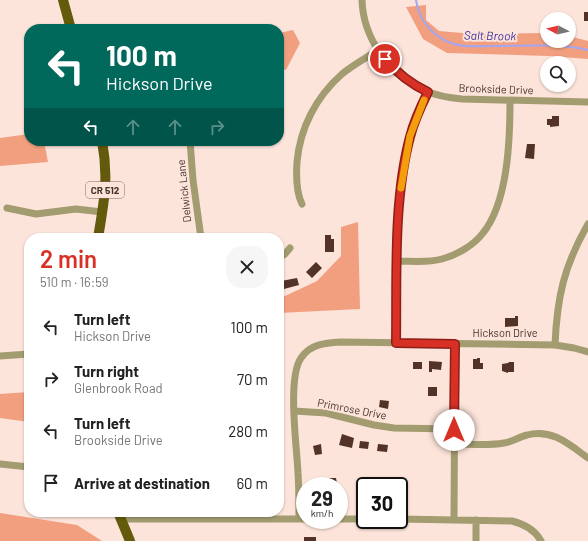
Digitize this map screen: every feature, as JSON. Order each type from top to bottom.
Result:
[{"type":"main road","points":[[63,0],[70,24]]},
{"type":"main road","name":"CR 512","points":[[99,233],[105,194],[106,176],[103,146]]},
{"type":"main road","points":[[121,517],[130,541]]},
{"type":"street","name":"Brookside Drive","points":[[362,0],[367,28],[378,50],[401,76],[428,92],[462,99],[588,102]]},
{"type":"street","points":[[302,204],[297,195],[297,167],[300,141],[310,116],[320,98],[332,83],[346,71],[378,50]]},
{"type":"street","points":[[396,343],[397,261],[401,187],[410,136],[428,92]]},
{"type":"street","points":[[397,261],[431,261],[450,257],[466,248],[483,235],[495,212],[503,182],[509,147],[510,101]]},
{"type":"street","name":"Delwick Lane","points":[[190,146],[193,180],[200,233]]},
{"type":"street","points":[[7,208],[36,214],[76,209],[102,212]]},
{"type":"street","points":[[555,345],[559,294],[573,252],[588,224]]},
{"type":"street","points":[[284,254],[290,248]]},
{"type":"street","name":"Hickson Drive","points":[[298,477],[294,411],[296,369],[301,358],[315,346],[320,344],[341,342],[555,345],[588,352]]},
{"type":"street","points":[[454,520],[455,344]]},
{"type":"street","points":[[0,356],[24,354]]},
{"type":"street","name":"Primrose Drive","points":[[294,411],[326,413],[374,425],[394,428],[454,430]]},
{"type":"street","points":[[454,444],[498,444],[506,443],[530,434],[545,434],[559,438],[588,458]]},
{"type":"street","points":[[0,464],[24,466]]},
{"type":"street","points":[[211,517],[296,519]]},
{"type":"street","points":[[408,519],[502,520],[520,523],[526,526],[536,533],[540,541]]},
{"type":"street","points":[[476,520],[476,541]]},
{"type":"shaded area","points":[[426,5],[426,20],[439,31],[474,34],[540,33],[540,48],[576,48],[576,38],[588,41],[588,59],[576,58],[576,56],[447,53],[423,39],[406,7]]},
{"type":"shaded area","points":[[293,30],[300,43],[286,70],[284,69],[284,32]]},
{"type":"shaded area","points":[[24,135],[24,146],[45,146],[48,162],[0,166],[0,138]]},
{"type":"shaded area","points":[[358,222],[360,309],[284,313],[284,296],[317,281],[341,256],[341,227]]},
{"type":"shaded area","points":[[24,392],[24,421],[0,418],[0,394]]},
{"type":"shaded area","points":[[0,513],[77,525],[102,541],[0,541]]},
{"type":"building","points":[[584,12],[588,12],[588,21],[584,21]]},
{"type":"building","points":[[552,116],[559,116],[559,126],[550,127],[550,125],[547,125],[547,119],[552,119]]},
{"type":"building","points":[[527,144],[535,144],[534,159],[525,158]]},
{"type":"building","points":[[325,235],[331,235],[331,239],[334,239],[334,252],[325,252]]},
{"type":"building","points":[[316,262],[322,268],[312,278],[306,272]]},
{"type":"building","points":[[297,278],[299,285],[284,289],[284,280]]},
{"type":"building","points":[[515,316],[518,316],[518,326],[505,327],[505,318],[515,318]]},
{"type":"building","points":[[480,358],[480,363],[483,363],[483,369],[473,369],[473,359]]},
{"type":"building","points":[[429,361],[442,362],[441,370],[432,369],[432,372],[429,372]]},
{"type":"building","points":[[413,362],[422,362],[422,369],[413,369]]},
{"type":"building","points":[[514,362],[514,372],[508,373],[502,371],[502,364]]},
{"type":"building","points":[[428,387],[437,387],[437,396],[428,396]]},
{"type":"building","points":[[380,400],[389,401],[388,409],[379,407]]},
{"type":"building","points":[[342,434],[354,438],[352,448],[339,445]]},
{"type":"building","points":[[360,441],[369,442],[368,449],[359,448]]},
{"type":"building","points":[[321,444],[322,454],[315,455],[313,446]]},
{"type":"building","points":[[378,444],[388,445],[387,452],[377,451]]},
{"type":"building","points":[[304,537],[316,537],[316,541],[304,541]]},
{"type":"waterway","name":"Salt Brook","points":[[416,0],[423,21],[432,32],[444,40],[456,45],[564,46],[588,50]]},
{"type":"slow traffic","points":[[401,188],[410,136],[424,100]]},
{"type":"route","points":[[385,59],[401,76],[428,92],[410,136],[401,187],[397,261],[396,343],[455,344],[454,430]]}]
